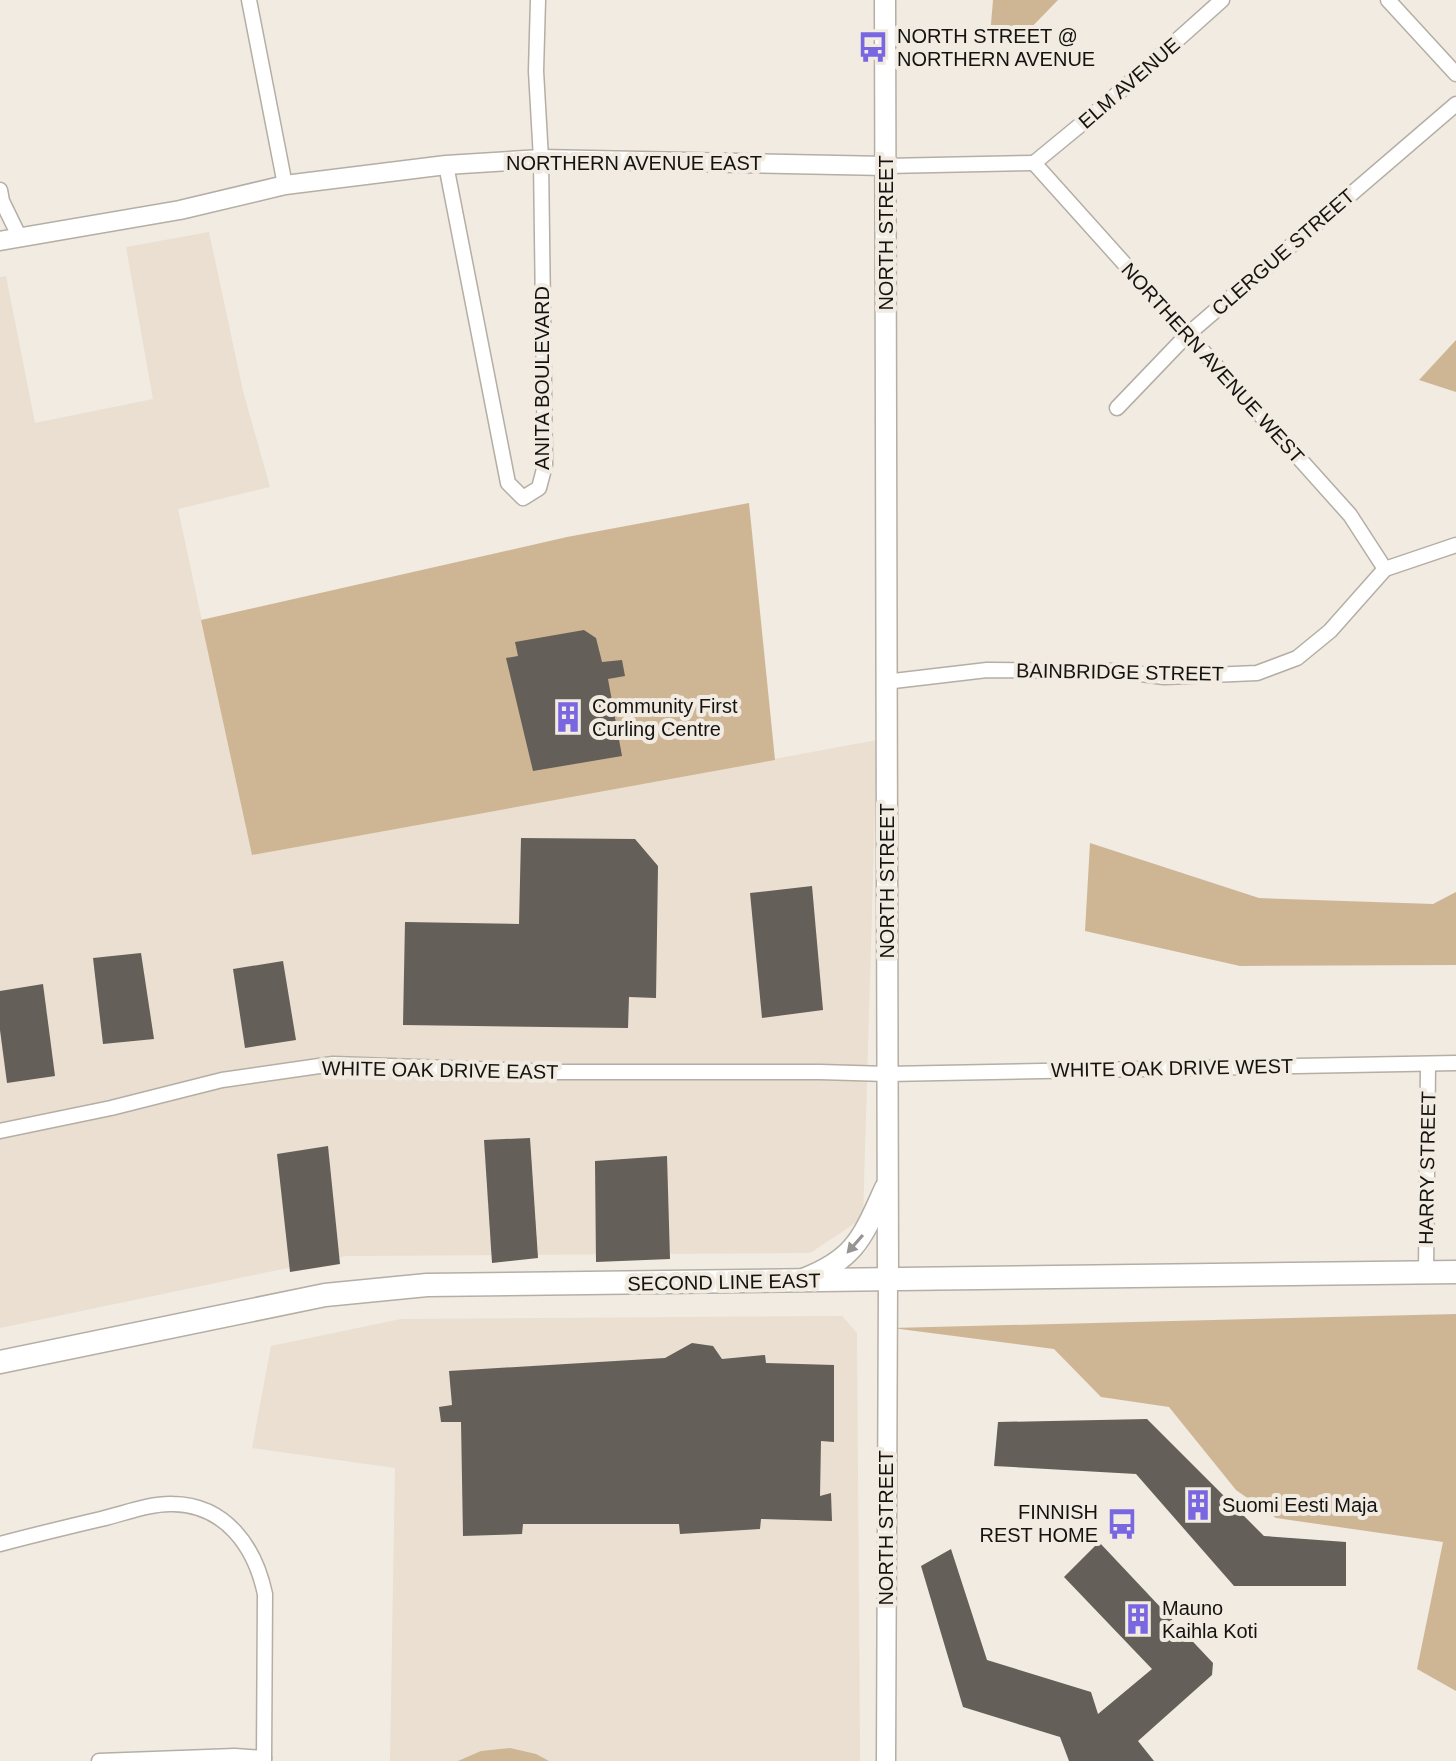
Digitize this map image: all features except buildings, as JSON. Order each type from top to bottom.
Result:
[{"type":"highway","name":"SECOND LINE EAST","points":[[0,1362],[340,1294],[427,1285],[1456,1272]]},
{"type":"main road","name":"NORTH STREET","points":[[885,0],[888,1281]]},
{"type":"main road","points":[[796,1281],[826,1270],[853,1248],[864,1235],[888,1180]]},
{"type":"street","points":[[249,0],[285,185]]},
{"type":"street","name":"ANITA BOULEVARD","points":[[446,165],[508,483],[523,498],[539,488],[545,465],[541,159],[536,71],[538,0]]},
{"type":"street","name":"ELM AVENUE","points":[[1034,163],[1107,103],[1222,0]]},
{"type":"street","points":[[1388,0],[1456,74]]},
{"type":"street","name":"CLERGUE STREET","points":[[1117,408],[1187,335],[1456,104]]},
{"type":"street","name":"NORTHERN AVENUE EAST","points":[[0,241],[180,210],[285,185],[446,165],[541,159],[886,166],[1034,163]]},
{"type":"street","name":"NORTHERN AVENUE WEST","points":[[1034,163],[1350,515],[1385,569]]},
{"type":"street","points":[[0,190],[20,238]]},
{"type":"street","name":"BAINBRIDGE STREET","points":[[885,682],[987,670],[1119,671],[1164,677],[1257,673],[1297,658],[1330,631],[1385,569],[1456,545]]},
{"type":"street","name":"WHITE OAK DRIVE WEST","points":[[887,1074],[1456,1063]]},
{"type":"street","name":"WHITE OAK DRIVE EAST","points":[[0,1131],[111,1108],[222,1080],[333,1064],[558,1072],[887,1074]]},
{"type":"street","name":"HARRY STREET","points":[[1426,1273],[1428,1064]]},
{"type":"street","name":"NORTH STREET","points":[[886,1761],[888,1281]]},
{"type":"street","points":[[0,1544],[171,1504],[202,1508],[225,1521],[246,1542],[259,1567],[265,1594],[264,1759],[235,1756],[99,1761]]},
{"type":"shaded area","points":[[993,0],[1058,0],[1025,34],[990,36]]},
{"type":"shaded area","points":[[209,232],[243,391],[270,487],[178,509],[252,855],[877,740],[863,1218],[810,1253],[345,1256],[0,1328],[0,277],[6,276],[35,423],[153,399],[126,247]]},
{"type":"shaded area","points":[[1456,340],[1456,392],[1419,380]]},
{"type":"shaded area","points":[[749,503],[775,760],[252,855],[201,620],[567,537]]},
{"type":"shaded area","points":[[1090,843],[1259,898],[1433,904],[1456,892],[1456,965],[1240,966],[1085,931]]},
{"type":"shaded area","points":[[1456,1314],[1456,1691],[1417,1669],[1443,1542],[1276,1518],[1236,1490],[1169,1407],[1101,1397],[1054,1349],[892,1328]]},
{"type":"shaded area","points":[[842,1316],[857,1333],[860,1761],[390,1761],[395,1468],[252,1448],[271,1346],[401,1319]]},
{"type":"shaded area","points":[[510,1748],[536,1754],[549,1761],[458,1761],[481,1751]]},
{"type":"place","name":"NORTH STREET @ NORTHERN AVENUE","points":[[873,47]]},
{"type":"place","name":"Community First Curling Centre","points":[[568,717]]},
{"type":"place","name":"Suomi Eesti Maja","points":[[1198,1505]]},
{"type":"place","name":"FINNISH REST HOME","points":[[1122,1524]]},
{"type":"place","name":"Mauno Kaihla Koti","points":[[1138,1619]]}]
